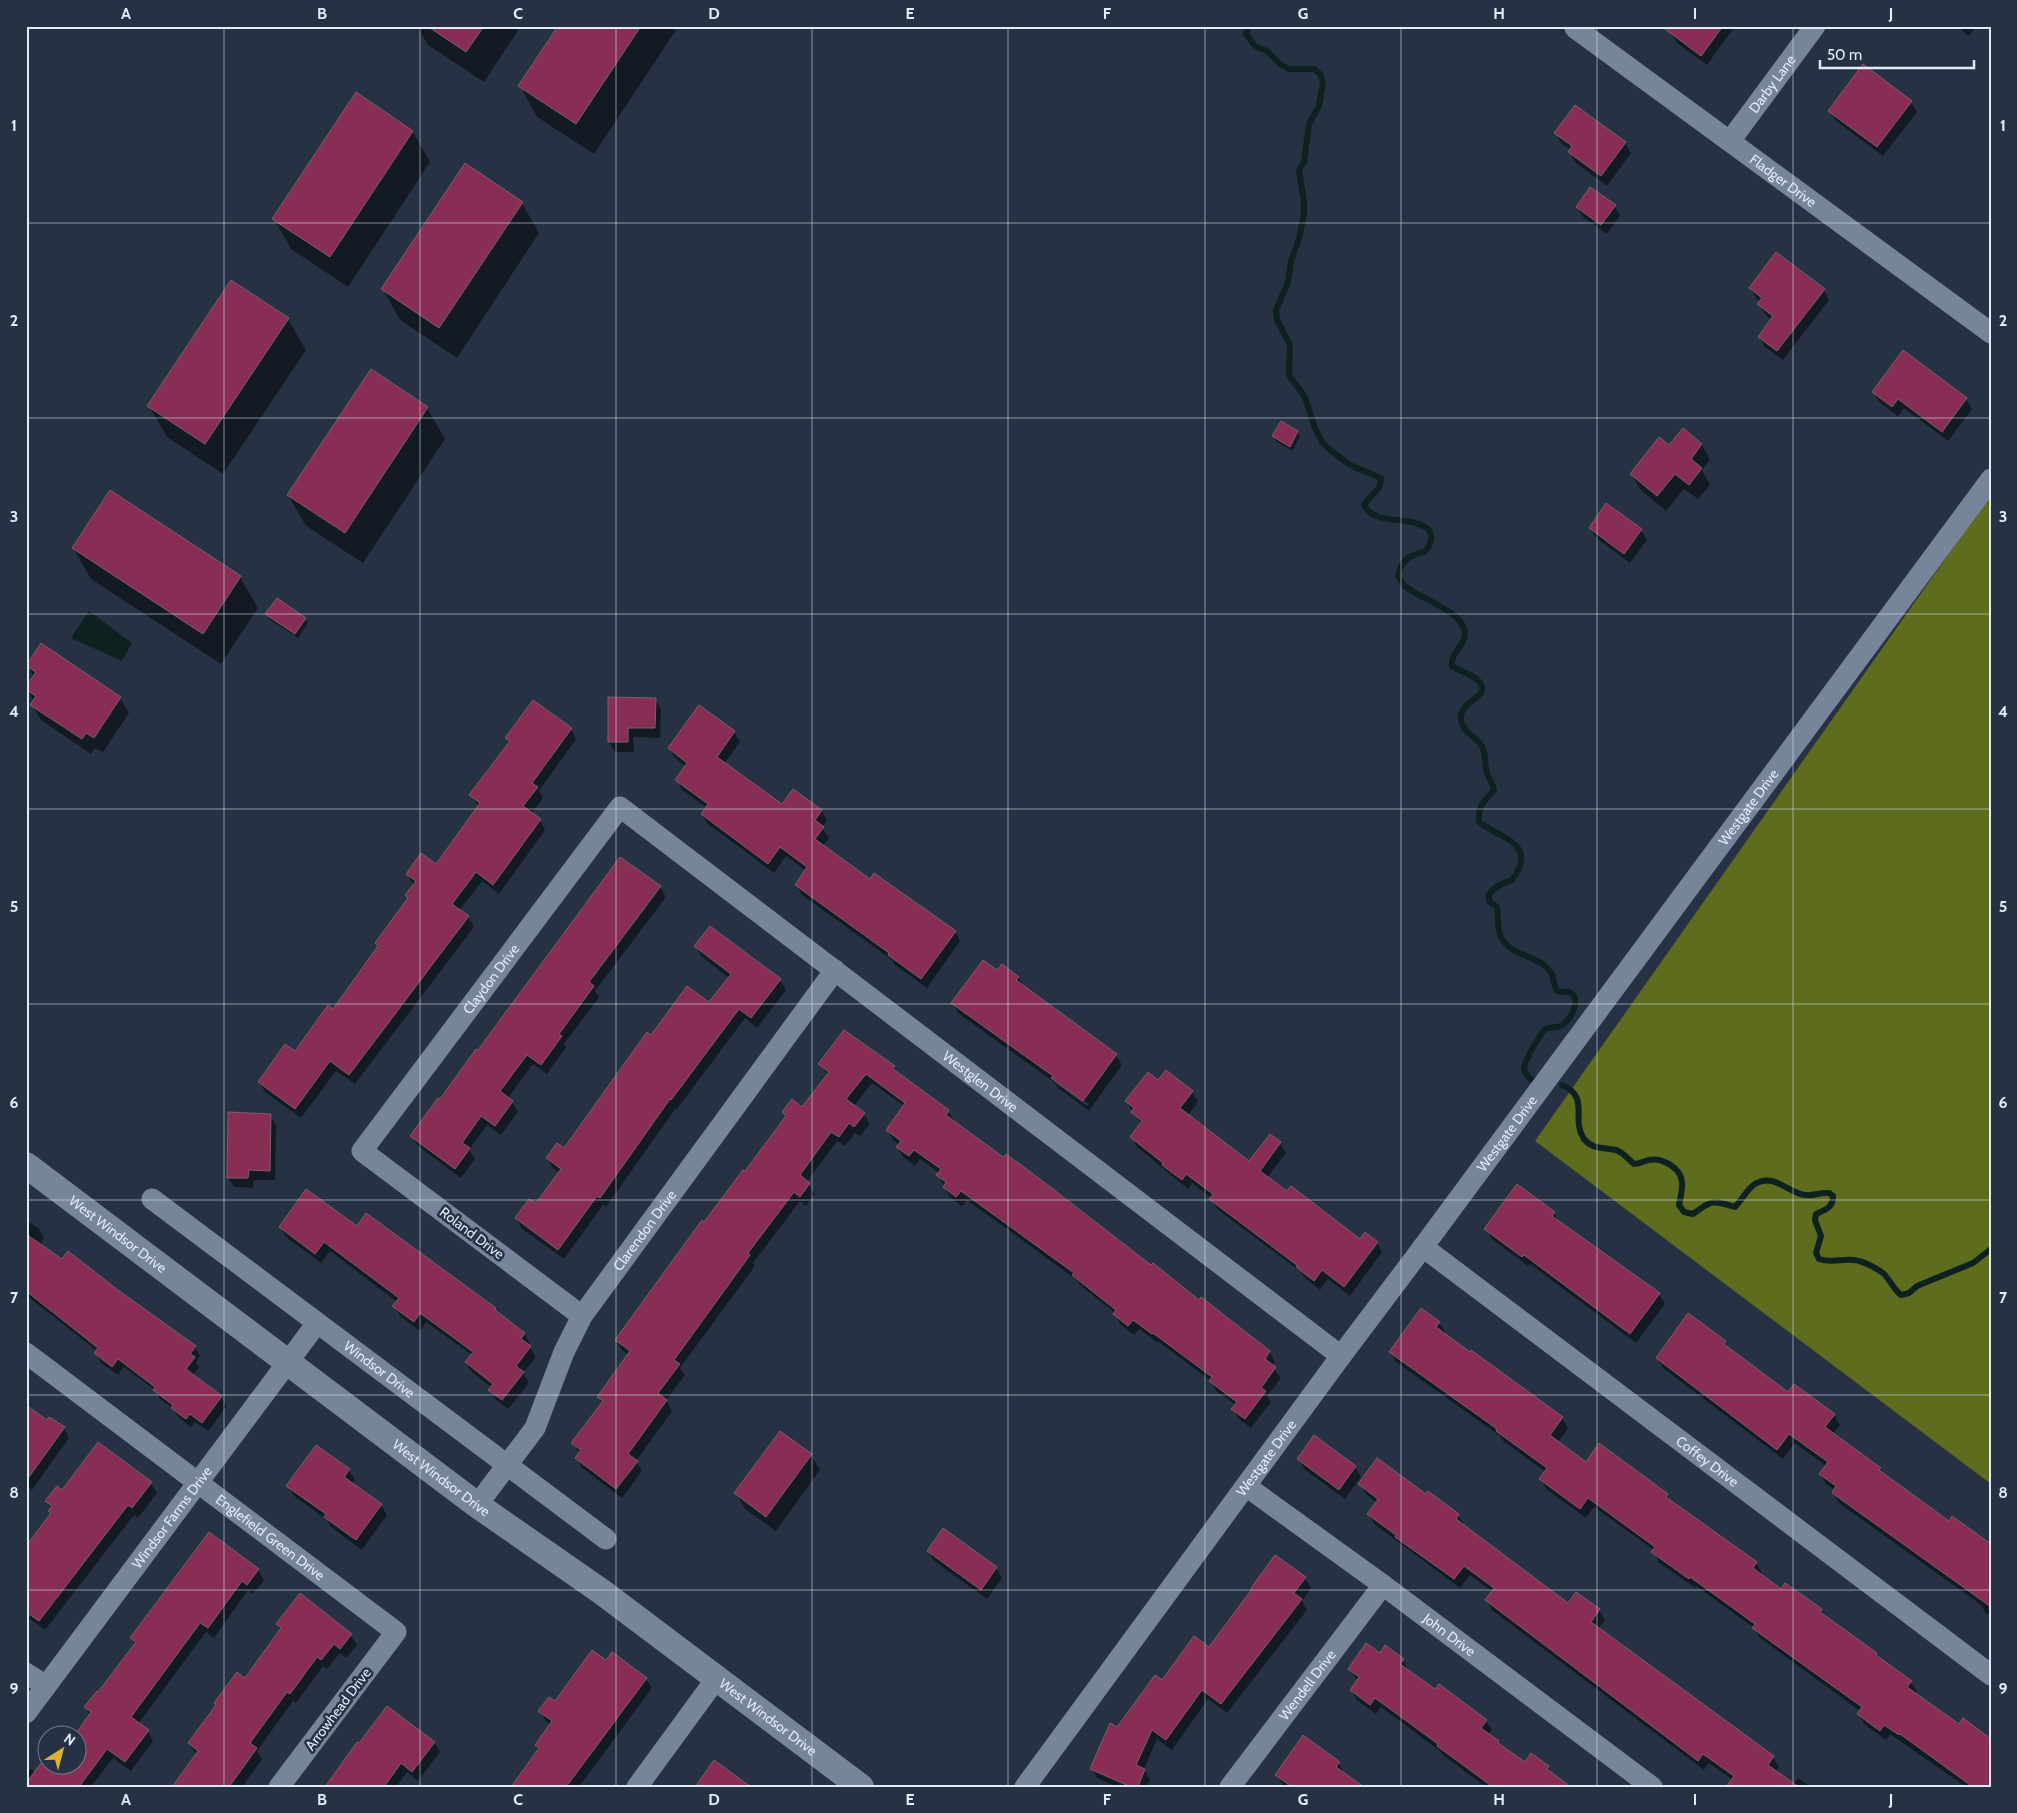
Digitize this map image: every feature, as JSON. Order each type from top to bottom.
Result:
[{"type":"street","name":"Darby Lane","points":[[1730,141],[1815,26]]},
{"type":"street","name":"Fladger Drive","points":[[1575,28],[1991,333]]},
{"type":"street","name":"Westgate Drive","points":[[1025,1787],[1341,1356],[1991,479]]},
{"type":"street","name":"Westglen Drive","points":[[620,807],[1341,1356]]},
{"type":"street","name":"Claydon Drive","points":[[362,1151],[620,807]]},
{"type":"street","name":"Clarendon Drive","points":[[478,1505],[535,1428],[564,1352],[582,1316],[835,970]]},
{"type":"street","name":"Roland Drive","points":[[362,1151],[582,1316]]},
{"type":"street","name":"West Windsor Drive","points":[[26,1165],[478,1505],[602,1592],[861,1787]]},
{"type":"street","name":"Windsor Drive","points":[[152,1199],[606,1539]]},
{"type":"street","name":"Coffey Drive","points":[[1423,1247],[1991,1675]]},
{"type":"street","name":"Windsor Farms Drive","points":[[26,1713],[317,1323]]},
{"type":"street","name":"Englefield Green Drive","points":[[26,1353],[396,1632]]},
{"type":"street","name":"John Drive","points":[[1246,1486],[1383,1585],[1652,1787]]},
{"type":"street","name":"Wendell Drive","points":[[1230,1787],[1383,1585]]},
{"type":"street","name":"Arrowhead Drive","points":[[280,1787],[396,1632]]},
{"type":"street","points":[[26,1673],[46,1686]]},
{"type":"street","points":[[637,1787],[716,1679]]},
{"type":"green space","points":[[1991,494],[1991,1484],[1535,1141]]},
{"type":"shaded area","points":[[89,611],[132,643],[122,661],[71,638]]},
{"type":"building","points":[[427,26],[484,26],[466,52]]},
{"type":"building","points":[[558,26],[641,26],[576,124],[518,86]]},
{"type":"building","points":[[1661,26],[1723,26],[1701,56]]},
{"type":"building","points":[[1863,64],[1912,101],[1877,147],[1828,111]]},
{"type":"building","points":[[356,92],[413,131],[330,257],[272,219]]},
{"type":"building","points":[[1575,105],[1626,142],[1601,176],[1568,152],[1572,146],[1554,133]]},
{"type":"building","points":[[465,163],[523,202],[439,328],[381,289]]},
{"type":"building","points":[[1590,187],[1616,205],[1601,225],[1576,207]]},
{"type":"building","points":[[1776,252],[1825,289],[1777,351],[1758,337],[1773,316],[1757,304],[1762,298],[1749,288]]},
{"type":"building","points":[[231,280],[289,318],[205,444],[147,406]]},
{"type":"building","points":[[1903,350],[1967,398],[1942,432],[1898,399],[1892,407],[1872,392]]},
{"type":"building","points":[[371,369],[428,407],[345,533],[287,495]]},
{"type":"building","points":[[1281,421],[1298,431],[1290,447],[1272,436]]},
{"type":"building","points":[[1683,428],[1702,444],[1691,459],[1702,468],[1689,485],[1675,474],[1657,496],[1630,474],[1659,437],[1669,445]]},
{"type":"building","points":[[110,490],[241,576],[203,634],[72,548]]},
{"type":"building","points":[[1606,503],[1642,529],[1624,554],[1589,528]]},
{"type":"building","points":[[277,598],[306,618],[295,634],[265,614]]},
{"type":"building","points":[[41,643],[121,697],[94,738],[86,733],[82,739],[30,705],[36,696],[26,690],[26,687],[36,672],[26,666]]},
{"type":"building","points":[[608,697],[656,698],[655,728],[628,728],[628,742],[608,742]]},
{"type":"building","points":[[533,700],[572,728],[532,783],[538,787],[523,806],[541,819],[493,885],[476,872],[452,904],[469,916],[349,1075],[330,1061],[295,1109],[258,1082],[285,1044],[295,1051],[328,1005],[333,1009],[378,946],[375,943],[408,898],[405,895],[416,881],[406,874],[421,853],[436,864],[480,803],[469,795],[510,741],[505,738]]},
{"type":"building","points":[[699,705],[735,731],[717,757],[782,804],[793,789],[822,810],[815,820],[824,827],[815,839],[870,879],[874,873],[956,931],[921,979],[888,955],[889,953],[795,885],[807,867],[780,847],[768,864],[701,814],[708,804],[675,780],[687,763],[668,748]]},
{"type":"building","points":[[620,857],[661,886],[589,982],[594,986],[559,1034],[562,1036],[541,1065],[527,1055],[500,1091],[513,1101],[495,1126],[481,1116],[462,1143],[470,1148],[455,1169],[410,1136],[438,1098],[440,1099],[476,1049],[478,1050]]},
{"type":"building","points":[[710,926],[781,979],[751,1018],[739,1009],[670,1099],[600,1198],[597,1196],[558,1250],[515,1218],[529,1199],[536,1203],[561,1169],[546,1158],[557,1143],[564,1148],[647,1032],[651,1035],[687,986],[709,1002],[731,974],[694,946]]},
{"type":"building","points":[[983,960],[997,970],[1002,964],[1019,977],[1016,980],[1117,1054],[1083,1101],[1051,1078],[1053,1076],[951,1003]]},
{"type":"building","points":[[844,1030],[895,1066],[893,1069],[949,1110],[946,1115],[1003,1157],[1006,1154],[1151,1265],[1153,1263],[1199,1300],[1201,1297],[1270,1351],[1265,1359],[1276,1367],[1261,1388],[1266,1391],[1245,1419],[1231,1409],[1237,1402],[1209,1381],[1212,1377],[1133,1320],[1128,1326],[1113,1314],[1116,1310],[1072,1275],[1074,1273],[961,1191],[956,1197],[943,1187],[946,1182],[936,1175],[941,1169],[914,1150],[909,1156],[896,1147],[901,1141],[886,1130],[905,1103],[866,1074],[846,1099],[865,1113],[854,1127],[849,1123],[839,1137],[831,1132],[800,1175],[810,1183],[800,1197],[794,1192],[748,1253],[750,1255],[674,1360],[680,1364],[658,1393],[667,1400],[628,1454],[638,1461],[616,1489],[575,1458],[581,1450],[571,1443],[603,1401],[597,1397],[630,1351],[615,1340],[702,1220],[704,1222],[786,1116],[782,1112],[792,1099],[802,1107],[829,1072],[818,1064]]},
{"type":"building","points":[[1166,1070],[1193,1091],[1180,1108],[1249,1161],[1270,1134],[1281,1142],[1260,1171],[1287,1191],[1291,1186],[1360,1239],[1365,1232],[1378,1242],[1344,1287],[1322,1270],[1314,1281],[1296,1267],[1298,1266],[1209,1199],[1213,1194],[1186,1174],[1182,1180],[1130,1137],[1142,1121],[1131,1112],[1134,1108],[1125,1101],[1148,1072],[1158,1080]]},
{"type":"building","points":[[228,1112],[271,1114],[270,1171],[249,1170],[248,1178],[227,1178]]},
{"type":"building","points":[[1517,1184],[1555,1212],[1552,1216],[1660,1293],[1630,1334],[1524,1255],[1522,1257],[1484,1229]]},
{"type":"building","points":[[306,1189],[357,1226],[366,1213],[496,1308],[495,1310],[525,1333],[521,1339],[531,1346],[516,1366],[524,1372],[502,1400],[488,1390],[493,1384],[465,1362],[473,1352],[420,1313],[414,1322],[392,1306],[399,1298],[324,1242],[315,1254],[279,1227]]},
{"type":"building","points":[[26,1234],[62,1259],[68,1251],[118,1290],[196,1346],[190,1354],[195,1357],[186,1369],[222,1396],[202,1423],[190,1414],[186,1419],[171,1408],[173,1405],[153,1390],[155,1387],[118,1359],[112,1367],[94,1353],[98,1348],[26,1291]]},
{"type":"building","points":[[1421,1308],[1440,1322],[1436,1327],[1563,1417],[1550,1435],[1586,1462],[1599,1443],[1668,1494],[1666,1497],[1757,1562],[1753,1568],[1781,1589],[1785,1583],[1822,1609],[1820,1612],[1912,1681],[1907,1687],[1959,1724],[1963,1718],[1991,1739],[1991,1787],[1973,1787],[1900,1734],[1884,1725],[1880,1731],[1857,1714],[1862,1707],[1752,1628],[1755,1624],[1690,1577],[1689,1579],[1651,1552],[1655,1547],[1588,1498],[1580,1509],[1539,1479],[1547,1468],[1496,1431],[1497,1429],[1389,1352]]},
{"type":"building","points":[[1688,1313],[1726,1341],[1724,1344],[1788,1392],[1794,1384],[1835,1414],[1825,1427],[1881,1468],[1879,1470],[1949,1521],[1952,1516],[1991,1544],[1991,1607],[1832,1493],[1836,1486],[1819,1474],[1828,1462],[1789,1434],[1777,1450],[1656,1358]]},
{"type":"building","points":[[26,1405],[47,1420],[49,1417],[65,1427],[26,1481]]},
{"type":"building","points":[[780,1431],[812,1454],[766,1517],[734,1493]]},
{"type":"building","points":[[1314,1435],[1356,1466],[1339,1490],[1297,1459]]},
{"type":"building","points":[[98,1442],[152,1482],[132,1508],[128,1505],[39,1621],[26,1612],[26,1546],[51,1513],[48,1511],[52,1506],[45,1501],[57,1486],[62,1490]]},
{"type":"building","points":[[316,1445],[350,1469],[344,1477],[382,1504],[356,1540],[324,1517],[326,1514],[286,1486]]},
{"type":"building","points":[[1377,1458],[1426,1494],[1428,1491],[1459,1514],[1456,1519],[1568,1603],[1576,1592],[1600,1609],[1591,1622],[1774,1756],[1768,1765],[1799,1787],[1726,1787],[1734,1776],[1703,1754],[1698,1761],[1485,1600],[1494,1588],[1464,1566],[1454,1579],[1395,1537],[1396,1535],[1367,1514],[1378,1499],[1358,1484]]},
{"type":"building","points":[[943,1528],[997,1567],[981,1590],[927,1551]]},
{"type":"building","points":[[209,1532],[259,1569],[247,1585],[242,1581],[208,1628],[200,1623],[131,1717],[149,1730],[125,1762],[107,1749],[88,1775],[88,1726],[81,1726],[91,1712],[84,1707],[98,1692],[136,1642],[130,1638]]},
{"type":"building","points":[[1275,1555],[1306,1577],[1294,1593],[1302,1599],[1221,1704],[1202,1690],[1166,1740],[1152,1730],[1136,1765],[1145,1769],[1138,1787],[1131,1787],[1090,1769],[1110,1723],[1117,1727],[1155,1675],[1162,1680],[1194,1636],[1209,1647]]},
{"type":"building","points":[[300,1593],[352,1634],[340,1649],[334,1644],[321,1660],[317,1657],[290,1694],[287,1692],[250,1743],[257,1748],[229,1787],[172,1787],[198,1751],[188,1743],[216,1705],[214,1703],[237,1672],[245,1678],[281,1628],[276,1624]]},
{"type":"building","points":[[1366,1643],[1380,1653],[1385,1645],[1404,1659],[1400,1664],[1435,1689],[1439,1684],[1487,1720],[1481,1728],[1499,1741],[1498,1743],[1525,1762],[1531,1753],[1549,1766],[1547,1769],[1571,1787],[1493,1787],[1375,1698],[1370,1705],[1350,1690],[1359,1677],[1348,1669]]},
{"type":"building","points":[[592,1650],[606,1660],[612,1652],[647,1678],[566,1787],[511,1787],[539,1748],[535,1745],[552,1721],[538,1711],[549,1697],[555,1701]]},
{"type":"building","points":[[387,1706],[435,1742],[412,1772],[401,1763],[384,1787],[325,1787],[357,1742],[359,1743]]},
{"type":"building","points":[[1303,1735],[1340,1762],[1336,1767],[1364,1787],[1292,1787],[1275,1775]]},
{"type":"building","points":[[714,1760],[751,1787],[695,1787]]},
{"type":"building","points":[[38,1767],[38,1776],[87,1776],[79,1787],[26,1787],[26,1783]]},
{"type":"waterway","points":[[1248,26],[1246,34],[1255,46],[1267,51],[1280,64],[1289,69],[1314,69],[1320,74],[1323,82],[1319,106],[1309,124],[1304,162],[1299,170],[1304,202],[1304,214],[1299,239],[1291,261],[1288,282],[1276,310],[1277,320],[1290,345],[1289,375],[1305,397],[1315,428],[1322,442],[1350,465],[1381,478],[1379,487],[1364,505],[1369,511],[1375,516],[1419,524],[1427,528],[1430,533],[1431,540],[1424,552],[1407,559],[1400,568],[1398,576],[1404,585],[1412,591],[1441,606],[1458,619],[1465,635],[1453,657],[1452,666],[1475,678],[1481,684],[1481,693],[1464,708],[1461,714],[1462,724],[1482,746],[1487,773],[1494,790],[1480,808],[1479,822],[1507,838],[1519,850],[1521,858],[1519,868],[1512,880],[1502,884],[1488,896],[1490,902],[1497,907],[1499,933],[1511,949],[1540,962],[1546,967],[1552,975],[1557,991],[1569,992],[1575,998],[1574,1008],[1567,1021],[1560,1026],[1546,1029],[1529,1054],[1524,1069],[1530,1079],[1535,1080]]},
{"type":"waterway","points":[[1562,1085],[1571,1090],[1576,1096],[1579,1109],[1580,1131],[1587,1143],[1595,1147],[1619,1151],[1634,1164],[1649,1160],[1660,1160],[1675,1168],[1681,1177],[1682,1191],[1679,1205],[1684,1212],[1693,1214],[1704,1206],[1717,1202],[1735,1207],[1752,1186],[1762,1181],[1775,1182],[1800,1194],[1829,1193],[1833,1196],[1832,1203],[1828,1208],[1816,1214],[1815,1220],[1821,1236],[1816,1253],[1819,1259],[1829,1261],[1854,1260],[1865,1263],[1884,1274],[1901,1295],[1909,1293],[1917,1286],[1973,1263],[1991,1249]]}]
